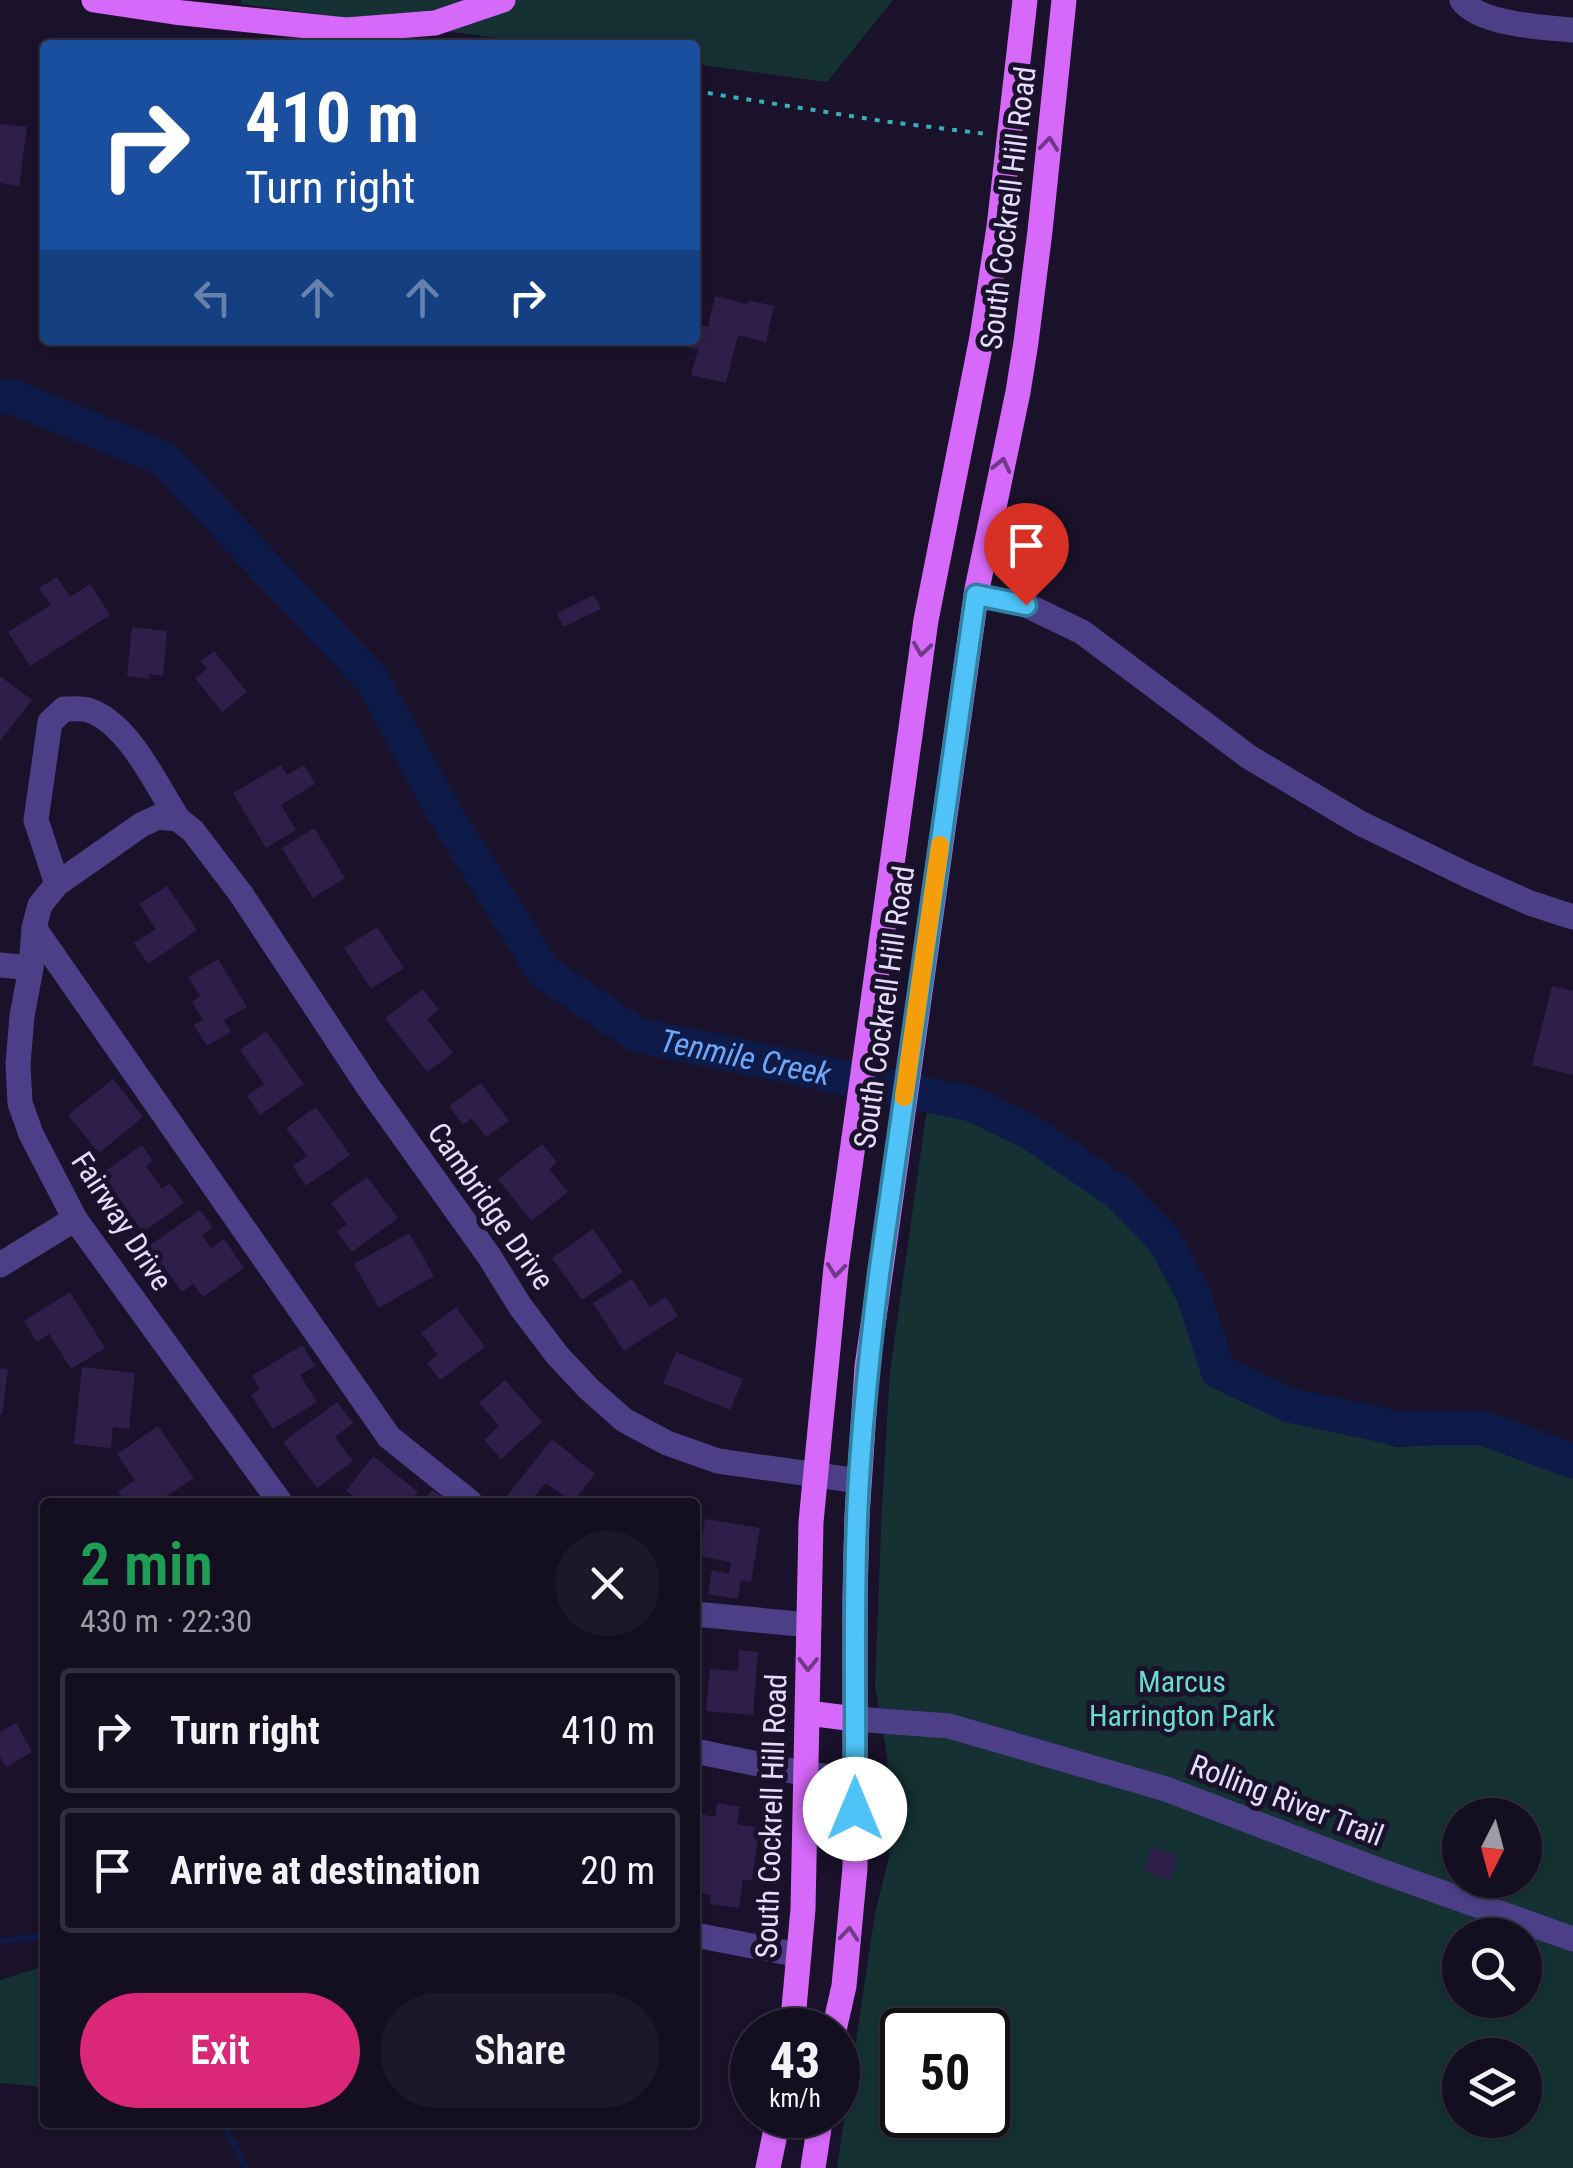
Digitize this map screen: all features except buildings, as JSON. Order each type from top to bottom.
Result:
[{"type":"main road","points":[[94,0],[346,30],[434,22],[504,0]]},
{"type":"main road","name":"South Cockrell Hill Road","points":[[794,2008],[803,1909],[811,1522],[848,1173],[934,579],[980,351],[1026,0]]},
{"type":"main road","name":"South Cockrell Hill Road","points":[[839,2008],[855,1868],[854,1600],[868,1367],[976,592],[1026,342],[1064,0]]},
{"type":"main road","points":[[934,579],[976,592]]},
{"type":"main road","points":[[808,1714],[855,1719]]},
{"type":"main road","points":[[768,2168],[774,2138]]},
{"type":"main road","points":[[813,2168],[818,2138]]},
{"type":"street","points":[[1462,0],[1468,9],[1516,25],[1573,30]]},
{"type":"street","points":[[976,592],[1026,605],[1082,632],[1249,757],[1360,824],[1467,876],[1573,917]]},
{"type":"street","name":"Cambridge Drive","points":[[56,884],[36,820],[50,722],[64,709],[88,710],[125,736],[178,819],[193,831],[241,894],[520,1306],[589,1389],[624,1420],[667,1442],[718,1460],[859,1481]]},
{"type":"street","points":[[0,965],[30,968],[40,906],[56,884],[141,825],[158,817],[178,819]]},
{"type":"street","points":[[34,928],[389,1437],[465,1498]]},
{"type":"street","name":"Fairway Drive","points":[[30,968],[18,1064],[20,1104],[30,1134],[75,1219],[277,1498]]},
{"type":"street","points":[[0,1265],[75,1219]]},
{"type":"street","points":[[700,1615],[809,1626]]},
{"type":"street","name":"Rolling River Trail","points":[[855,1719],[949,1726],[1166,1789],[1573,1939]]},
{"type":"street","points":[[700,1752],[855,1780]]},
{"type":"street","points":[[700,1935],[799,1955]]},
{"type":"path","points":[[700,92],[1008,137]]},
{"type":"green space","points":[[241,0],[893,0],[827,82],[700,65],[700,40],[513,40],[241,4]]},
{"type":"green space","name":"Marcus Harrington Park","points":[[927,1108],[974,1118],[1110,1198],[1157,1244],[1181,1296],[1209,1377],[1284,1415],[1397,1447],[1482,1442],[1573,1478],[1573,2168],[837,2168],[841,2138],[860,2138],[860,2014],[875,1914],[889,1857],[887,1756],[875,1687],[890,1372]]},
{"type":"green space","points":[[40,1968],[40,2087],[0,2083],[0,1980]]},
{"type":"waterway","name":"Tenmile Creek","points":[[0,397],[13,397],[164,459],[373,681],[442,809],[544,972],[637,1035],[972,1104],[1030,1132],[1118,1192],[1166,1242],[1194,1296],[1218,1371],[1289,1405],[1396,1428],[1483,1428],[1573,1461]]},
{"type":"waterway","points":[[0,1941],[40,1937]]},
{"type":"waterway","points":[[226,2128],[246,2168]]},
{"type":"slow traffic","points":[[904,1097],[940,845]]},
{"type":"route","points":[[855,1809],[857,1516],[879,1275],[976,595],[1026,605]]}]
